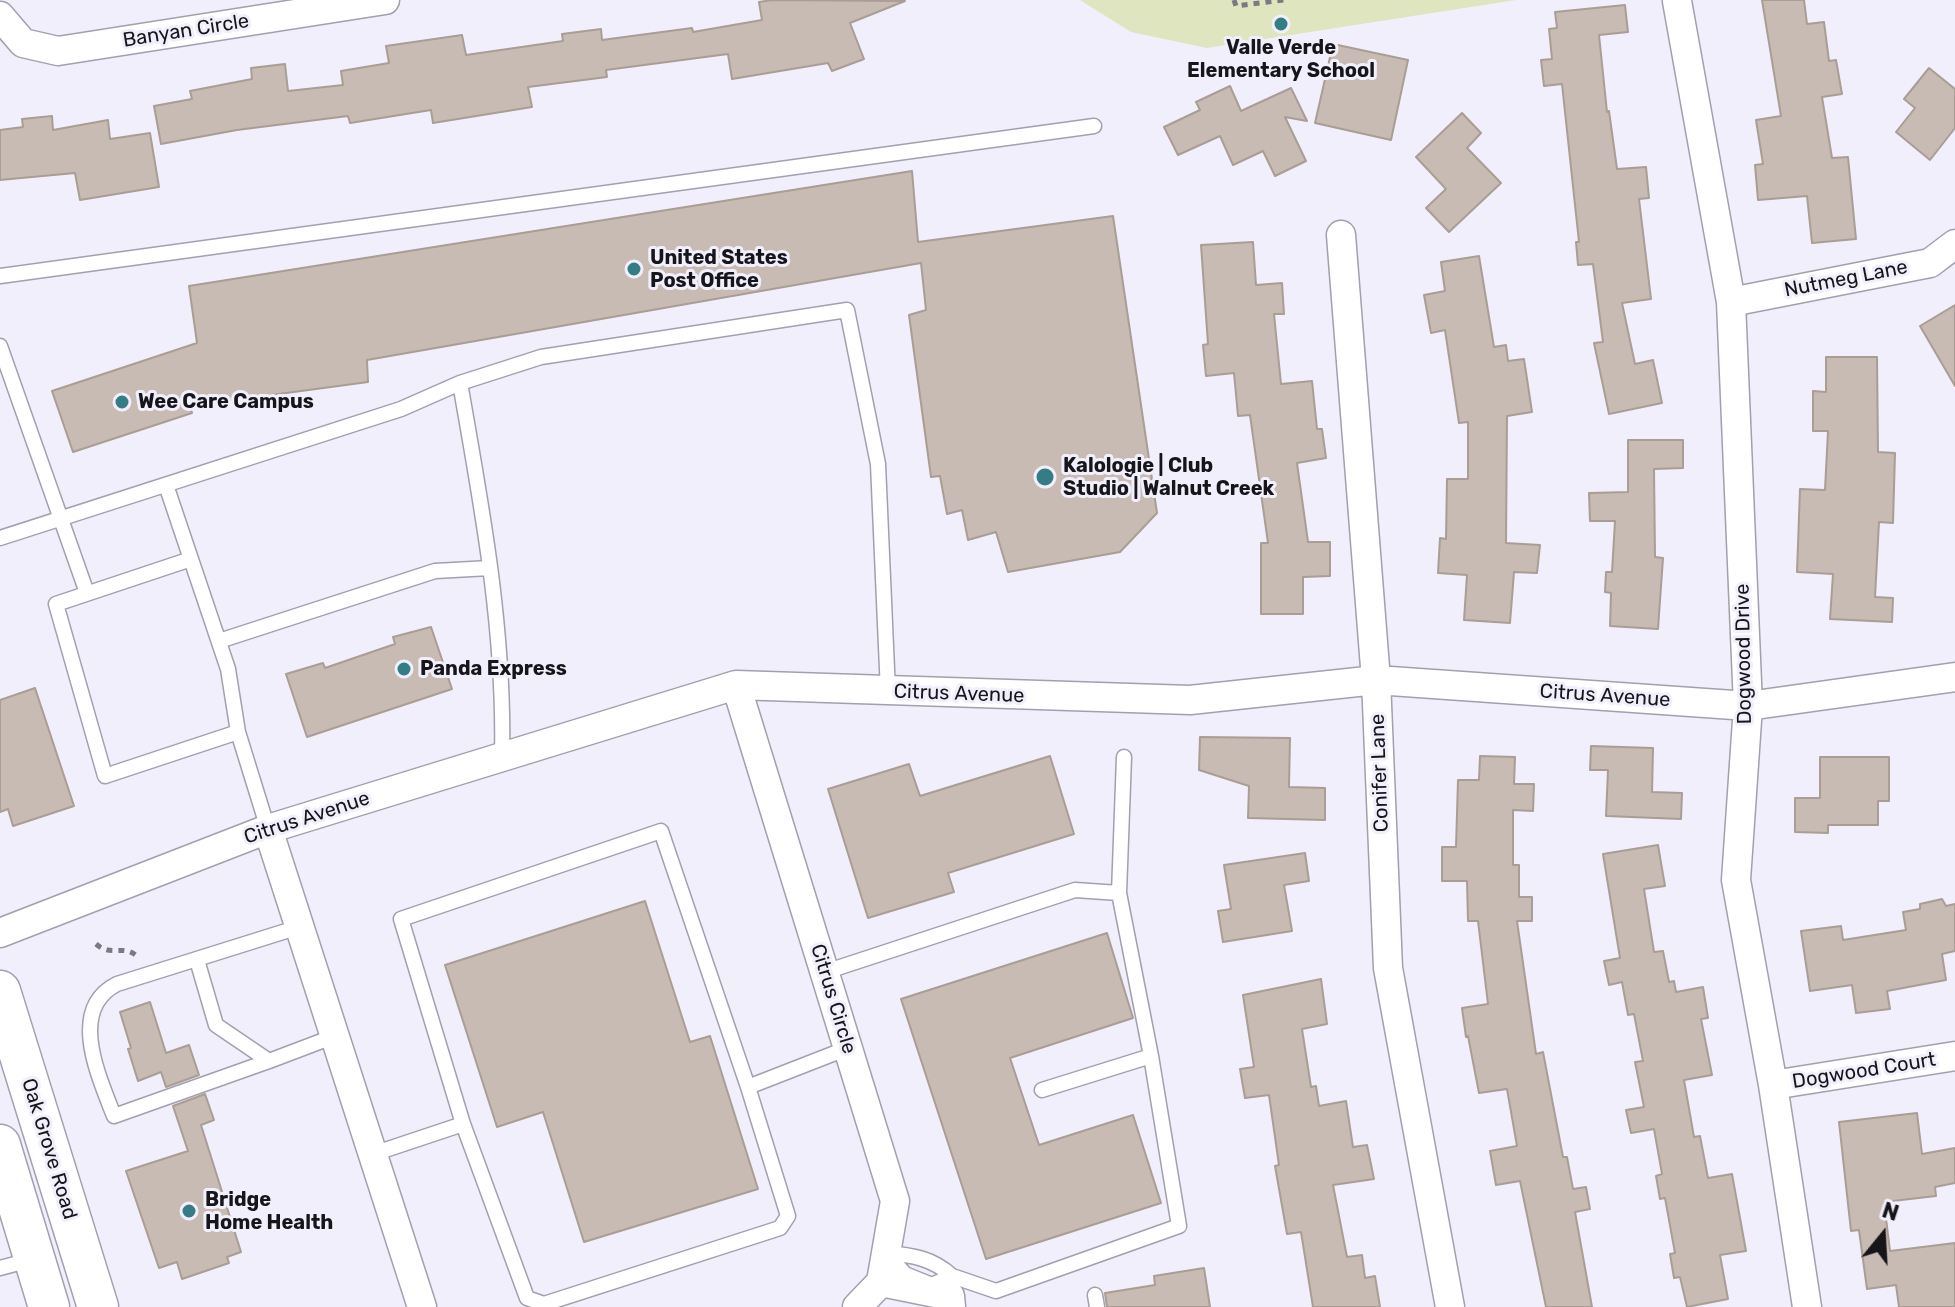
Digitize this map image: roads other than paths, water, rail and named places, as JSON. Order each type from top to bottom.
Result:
[{"type":"main road","name":"Oak Grove Road","points":[[0,991],[98,1307]]},
{"type":"main road","points":[[0,1145],[17,1263],[49,1307]]},
{"type":"street","name":"Banyan Circle","points":[[0,16],[23,43],[58,51],[385,0]]},
{"type":"street","name":"Dogwood Drive","points":[[1677,1],[1731,302],[1748,706],[1736,880],[1773,1085],[1807,1307]]},
{"type":"street","name":"Conifer Lane","points":[[1341,235],[1376,680],[1388,968],[1450,1307]]},
{"type":"street","name":"Nutmeg Lane","points":[[1731,302],[1930,263],[1955,244]]},
{"type":"street","name":"Citrus Avenue","points":[[0,933],[268,829],[736,685],[1190,700],[1376,680],[1748,706],[1955,677]]},
{"type":"street","name":"Citrus Circle","points":[[736,685],[895,1201],[881,1282]]},
{"type":"street","points":[[268,829],[422,1307]]},
{"type":"street","name":"Dogwood Court","points":[[1773,1085],[1955,1056]]},
{"type":"street","points":[[857,1307],[881,1282],[950,1296],[951,1307]]},
{"type":"lane","points":[[0,276],[1094,126]]},
{"type":"lane","points":[[0,538],[401,409],[460,383],[541,357],[847,310],[878,464],[888,692]]},
{"type":"lane","points":[[0,346],[87,593]]},
{"type":"lane","points":[[460,383],[486,524],[504,693],[502,757]]},
{"type":"lane","points":[[166,485],[228,669],[238,732],[268,829]]},
{"type":"lane","points":[[191,559],[56,604],[105,776],[238,732]]},
{"type":"lane","points":[[219,641],[435,571],[490,568]]},
{"type":"lane","points":[[886,1253],[913,1255],[939,1264],[952,1276],[996,1291],[1179,1226],[1151,1056],[1119,893],[1124,757]]},
{"type":"lane","points":[[661,831],[748,1087],[788,1216],[780,1228],[544,1304],[527,1298],[463,1124],[401,919],[661,831]]},
{"type":"lane","points":[[825,972],[1075,890],[1119,893]]},
{"type":"lane","points":[[299,927],[105,990],[96,1002],[89,1023],[90,1037],[114,1116],[335,1036]]},
{"type":"lane","points":[[197,960],[216,1025],[269,1061]]},
{"type":"lane","points":[[748,1087],[848,1048]]},
{"type":"lane","points":[[1042,1090],[1151,1056]]},
{"type":"lane","points":[[373,1154],[463,1124]]},
{"type":"lane","points":[[886,1253],[905,1274],[932,1285],[952,1276]]},
{"type":"place","name":"Valle Verde Elementary School","points":[[1281,24]]},
{"type":"place","name":"United States Post Office","points":[[634,269]]},
{"type":"place","name":"Wee Care Campus","points":[[122,402]]},
{"type":"place","name":"Kalologie | Club Studio | Walnut Creek","points":[[1045,477]]},
{"type":"place","name":"Panda Express","points":[[404,669]]},
{"type":"place","name":"Bridge Home Health","points":[[189,1211]]}]
